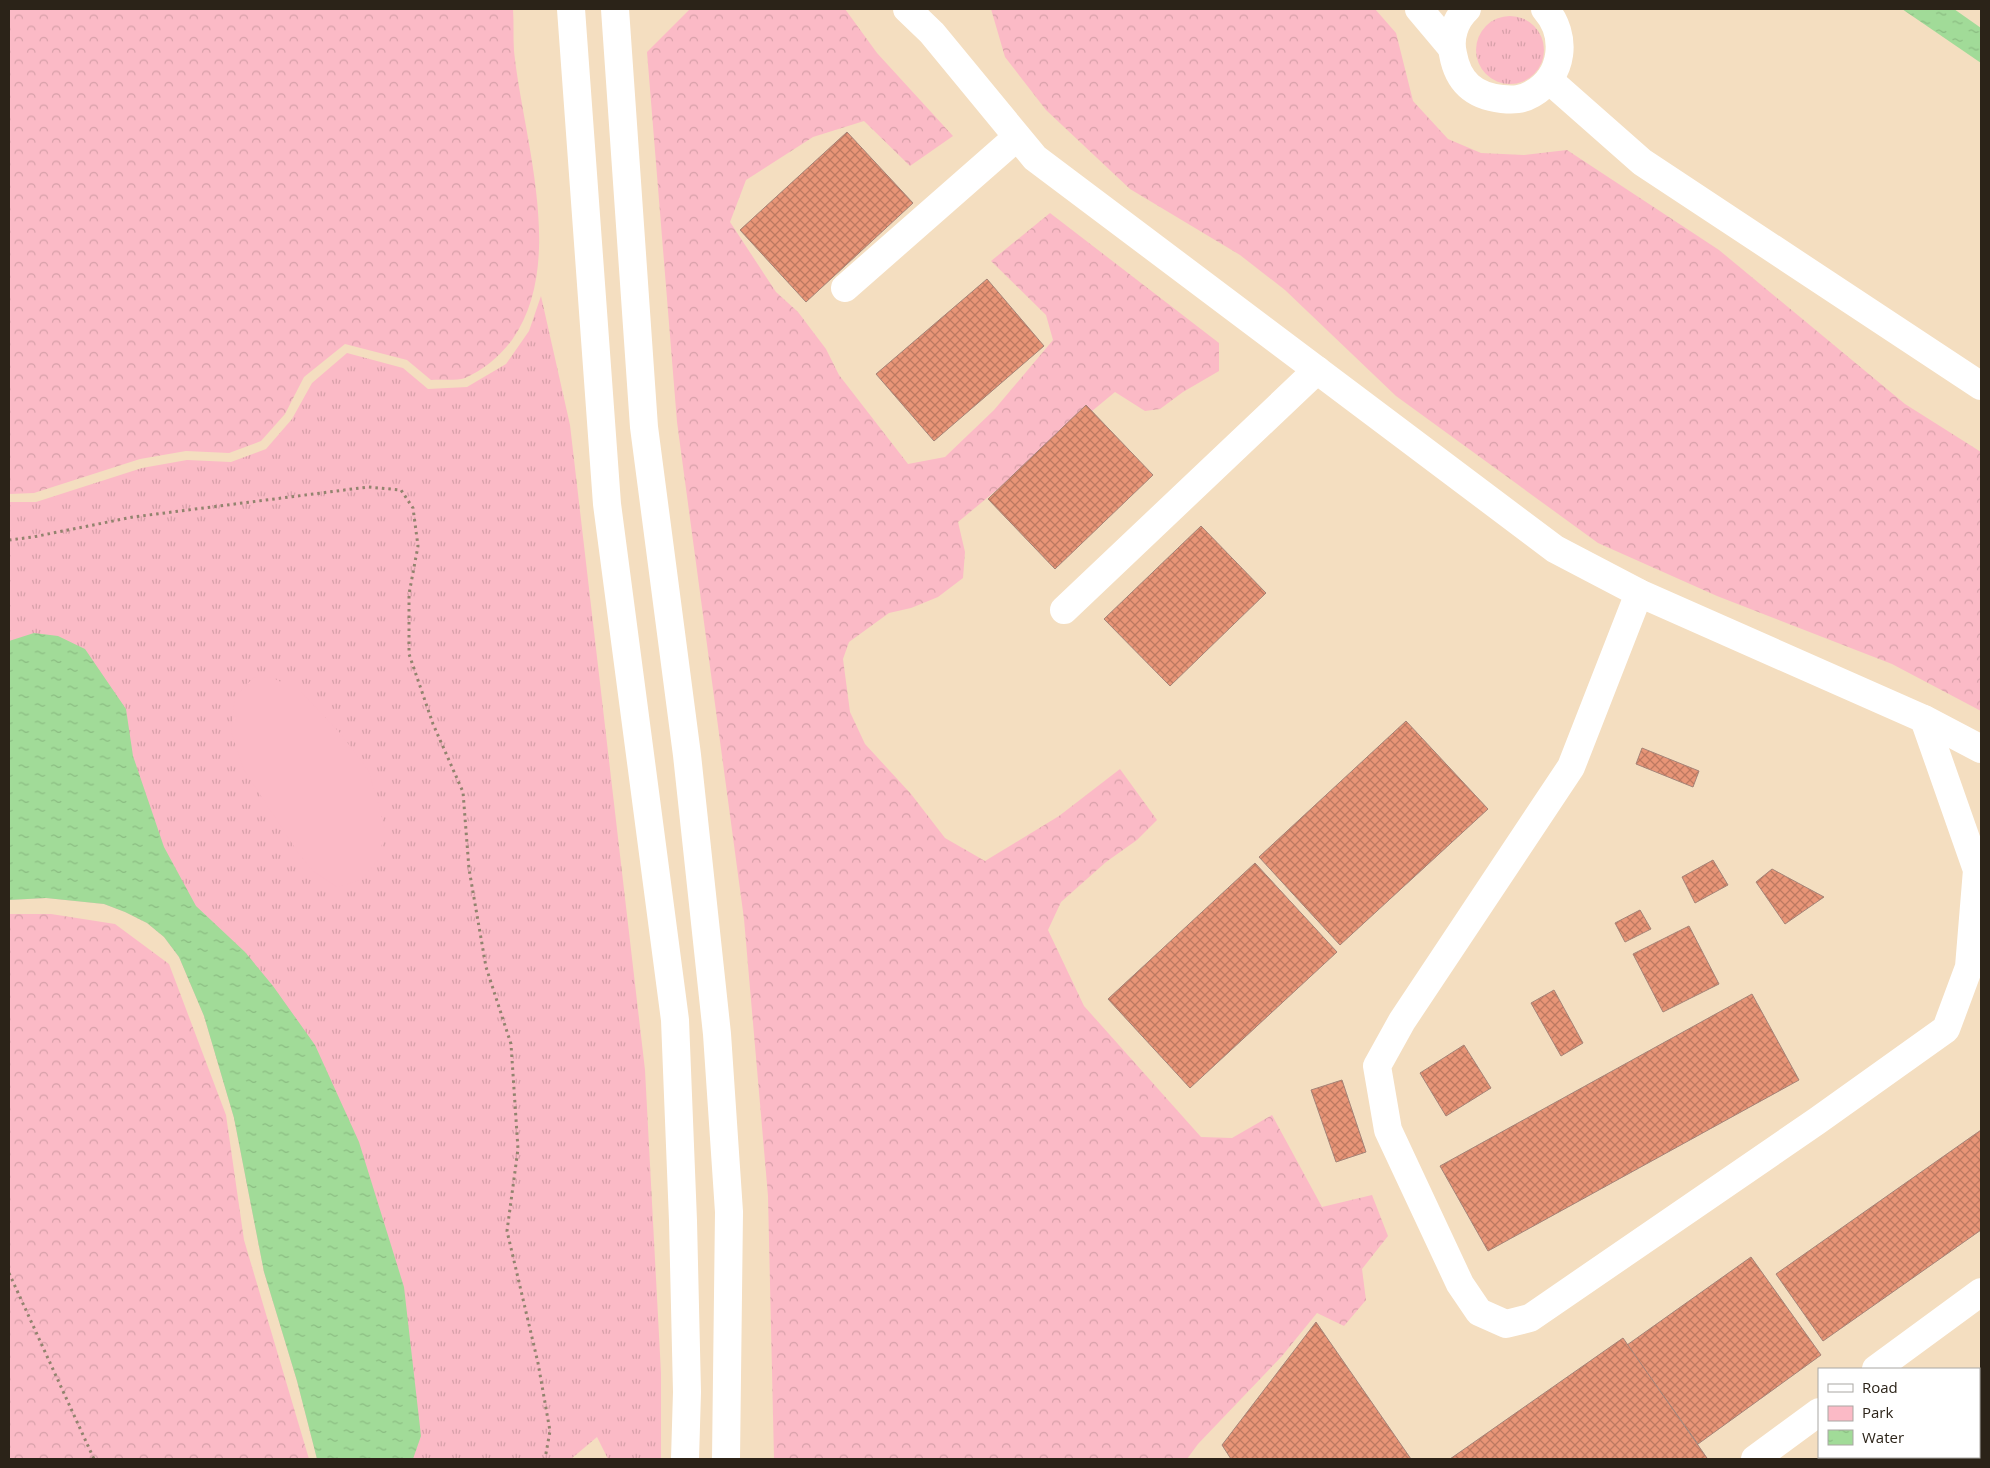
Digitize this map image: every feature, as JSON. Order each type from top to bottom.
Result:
[{"type":"lane","points":[[571,9],[607,504],[675,1020],[684,1230],[687,1392],[684,1459]]},
{"type":"lane","points":[[615,9],[644,427],[687,755],[717,1034],[728,1212],[726,1459]]},
{"type":"lane","points":[[907,9],[934,21],[1016,137],[1035,158],[1555,549],[1639,593],[1924,719],[1981,749]]},
{"type":"lane","points":[[1419,9],[1451,47]]},
{"type":"lane","points":[[1467,9],[1453,31],[1451,47],[1459,75],[1472,89],[1487,98],[1514,100],[1532,94],[1549,80],[1559,59],[1560,40],[1556,26],[1545,9]]},
{"type":"lane","points":[[1549,80],[1642,162],[1981,386]]},
{"type":"lane","points":[[845,288],[1016,137]]},
{"type":"lane","points":[[1064,610],[1317,370]]},
{"type":"lane","points":[[1639,593],[1570,767],[1402,1020],[1377,1066],[1388,1130],[1460,1284],[1479,1312],[1506,1324],[1530,1318],[1817,1121],[1946,1029],[1969,967],[1977,870],[1924,719]]},
{"type":"lane","points":[[1877,1368],[1981,1292]]},
{"type":"lane","points":[[1755,1459],[1818,1413]]},
{"type":"path","points":[[9,540],[133,517],[368,487],[401,490],[413,508],[418,546],[409,594],[409,654],[433,724],[463,792],[469,870],[486,967],[511,1044],[518,1149],[507,1231],[538,1364],[550,1431],[546,1459]]},
{"type":"path","points":[[9,1274],[94,1459]]},
{"type":"green space","points":[[9,9],[513,9],[514,51],[532,160],[539,237],[537,274],[528,309],[512,340],[485,367],[465,378],[453,380],[431,380],[407,360],[345,344],[304,377],[285,414],[261,441],[229,453],[186,451],[140,459],[34,493],[9,494]]},
{"type":"green space","points":[[690,9],[845,9],[877,53],[953,136],[910,166],[864,121],[813,137],[746,180],[730,222],[776,292],[798,312],[826,349],[839,375],[908,464],[945,457],[994,410],[1053,340],[1046,315],[991,261],[1050,213],[1219,343],[1219,371],[1183,392],[1160,409],[1145,411],[1115,392],[958,522],[965,552],[963,578],[938,597],[911,608],[889,613],[849,642],[843,659],[850,712],[865,744],[911,794],[945,838],[985,861],[1059,816],[1120,769],[1157,820],[1137,840],[1106,862],[1061,902],[1048,930],[1084,1006],[1201,1137],[1232,1138],[1272,1115],[1322,1207],[1372,1195],[1388,1236],[1362,1269],[1366,1300],[1344,1326],[1317,1313],[1282,1356],[1198,1444],[1187,1459],[774,1459],[768,1196],[744,919],[677,422],[647,52]]},
{"type":"green space","points":[[991,9],[1375,9],[1396,33],[1413,101],[1448,139],[1481,153],[1524,155],[1567,150],[1719,250],[1905,404],[1981,452],[1981,711],[1892,664],[1717,596],[1598,543],[1396,396],[1285,290],[1240,255],[1130,189],[1046,110],[1005,57]]},
{"type":"green space","points":[[1510,16],[1523,19],[1534,26],[1541,37],[1544,50],[1541,63],[1534,74],[1523,81],[1510,84],[1497,81],[1486,74],[1479,63],[1476,50],[1479,37],[1486,26],[1497,19]]},
{"type":"green space","points":[[541,296],[570,425],[645,1070],[661,1373],[661,1459],[608,1459],[597,1437],[571,1459],[317,1459],[297,1381],[264,1272],[234,1118],[204,1016],[179,957],[164,937],[147,923],[104,904],[46,898],[9,900],[9,502],[36,502],[142,468],[187,460],[231,462],[266,449],[292,419],[312,383],[347,353],[403,368],[428,389],[467,387],[506,364],[529,331]]},
{"type":"green space","points":[[271,677],[301,692],[340,733],[368,770],[385,829],[379,859],[361,880],[337,887],[313,871],[299,854],[244,770],[231,731],[235,697],[253,678]]},
{"type":"green space","points":[[9,914],[51,914],[115,924],[169,964],[226,1115],[244,1240],[309,1459],[9,1459]]},
{"type":"water","points":[[1902,9],[1954,9],[1981,28],[1981,63]]},
{"type":"water","points":[[34,633],[58,636],[85,649],[126,709],[133,756],[164,847],[196,906],[245,952],[273,986],[315,1045],[359,1142],[404,1287],[421,1436],[413,1459],[317,1459],[297,1381],[264,1272],[234,1118],[204,1016],[179,957],[164,937],[147,923],[104,904],[46,898],[9,900],[9,641]]},
{"type":"building","points":[[847,132],[913,203],[806,302],[740,230]]},
{"type":"building","points":[[987,279],[1044,346],[934,441],[876,374]]},
{"type":"building","points":[[1086,405],[1153,475],[1055,569],[988,499]]},
{"type":"building","points":[[1201,526],[1266,593],[1170,686],[1104,619]]},
{"type":"building","points":[[1406,721],[1488,809],[1340,945],[1259,857]]},
{"type":"building","points":[[1642,748],[1699,771],[1693,787],[1636,764]]},
{"type":"building","points":[[1713,860],[1728,885],[1695,903],[1682,877]]},
{"type":"building","points":[[1255,863],[1337,952],[1190,1088],[1108,999]]},
{"type":"building","points":[[1772,869],[1824,897],[1785,924],[1756,882]]},
{"type":"building","points":[[1640,910],[1651,929],[1625,942],[1615,923]]},
{"type":"building","points":[[1689,926],[1719,984],[1663,1012],[1633,954]]},
{"type":"building","points":[[1554,990],[1583,1043],[1561,1056],[1531,1003]]},
{"type":"building","points":[[1752,994],[1799,1080],[1488,1251],[1440,1166]]},
{"type":"building","points":[[1464,1045],[1491,1088],[1446,1116],[1420,1073]]},
{"type":"building","points":[[1342,1080],[1366,1152],[1336,1162],[1311,1090]]},
{"type":"building","points":[[1981,1130],[1981,1230],[1823,1341],[1776,1274]]},
{"type":"building","points":[[1751,1257],[1821,1355],[1698,1444],[1627,1345]]},
{"type":"building","points":[[1316,1322],[1411,1459],[1231,1459],[1222,1445]]},
{"type":"building","points":[[1623,1338],[1707,1458],[1450,1459]]},
{"type":"building","points":[[1980,1390],[1981,1459],[1882,1459],[1980,1458]]}]
